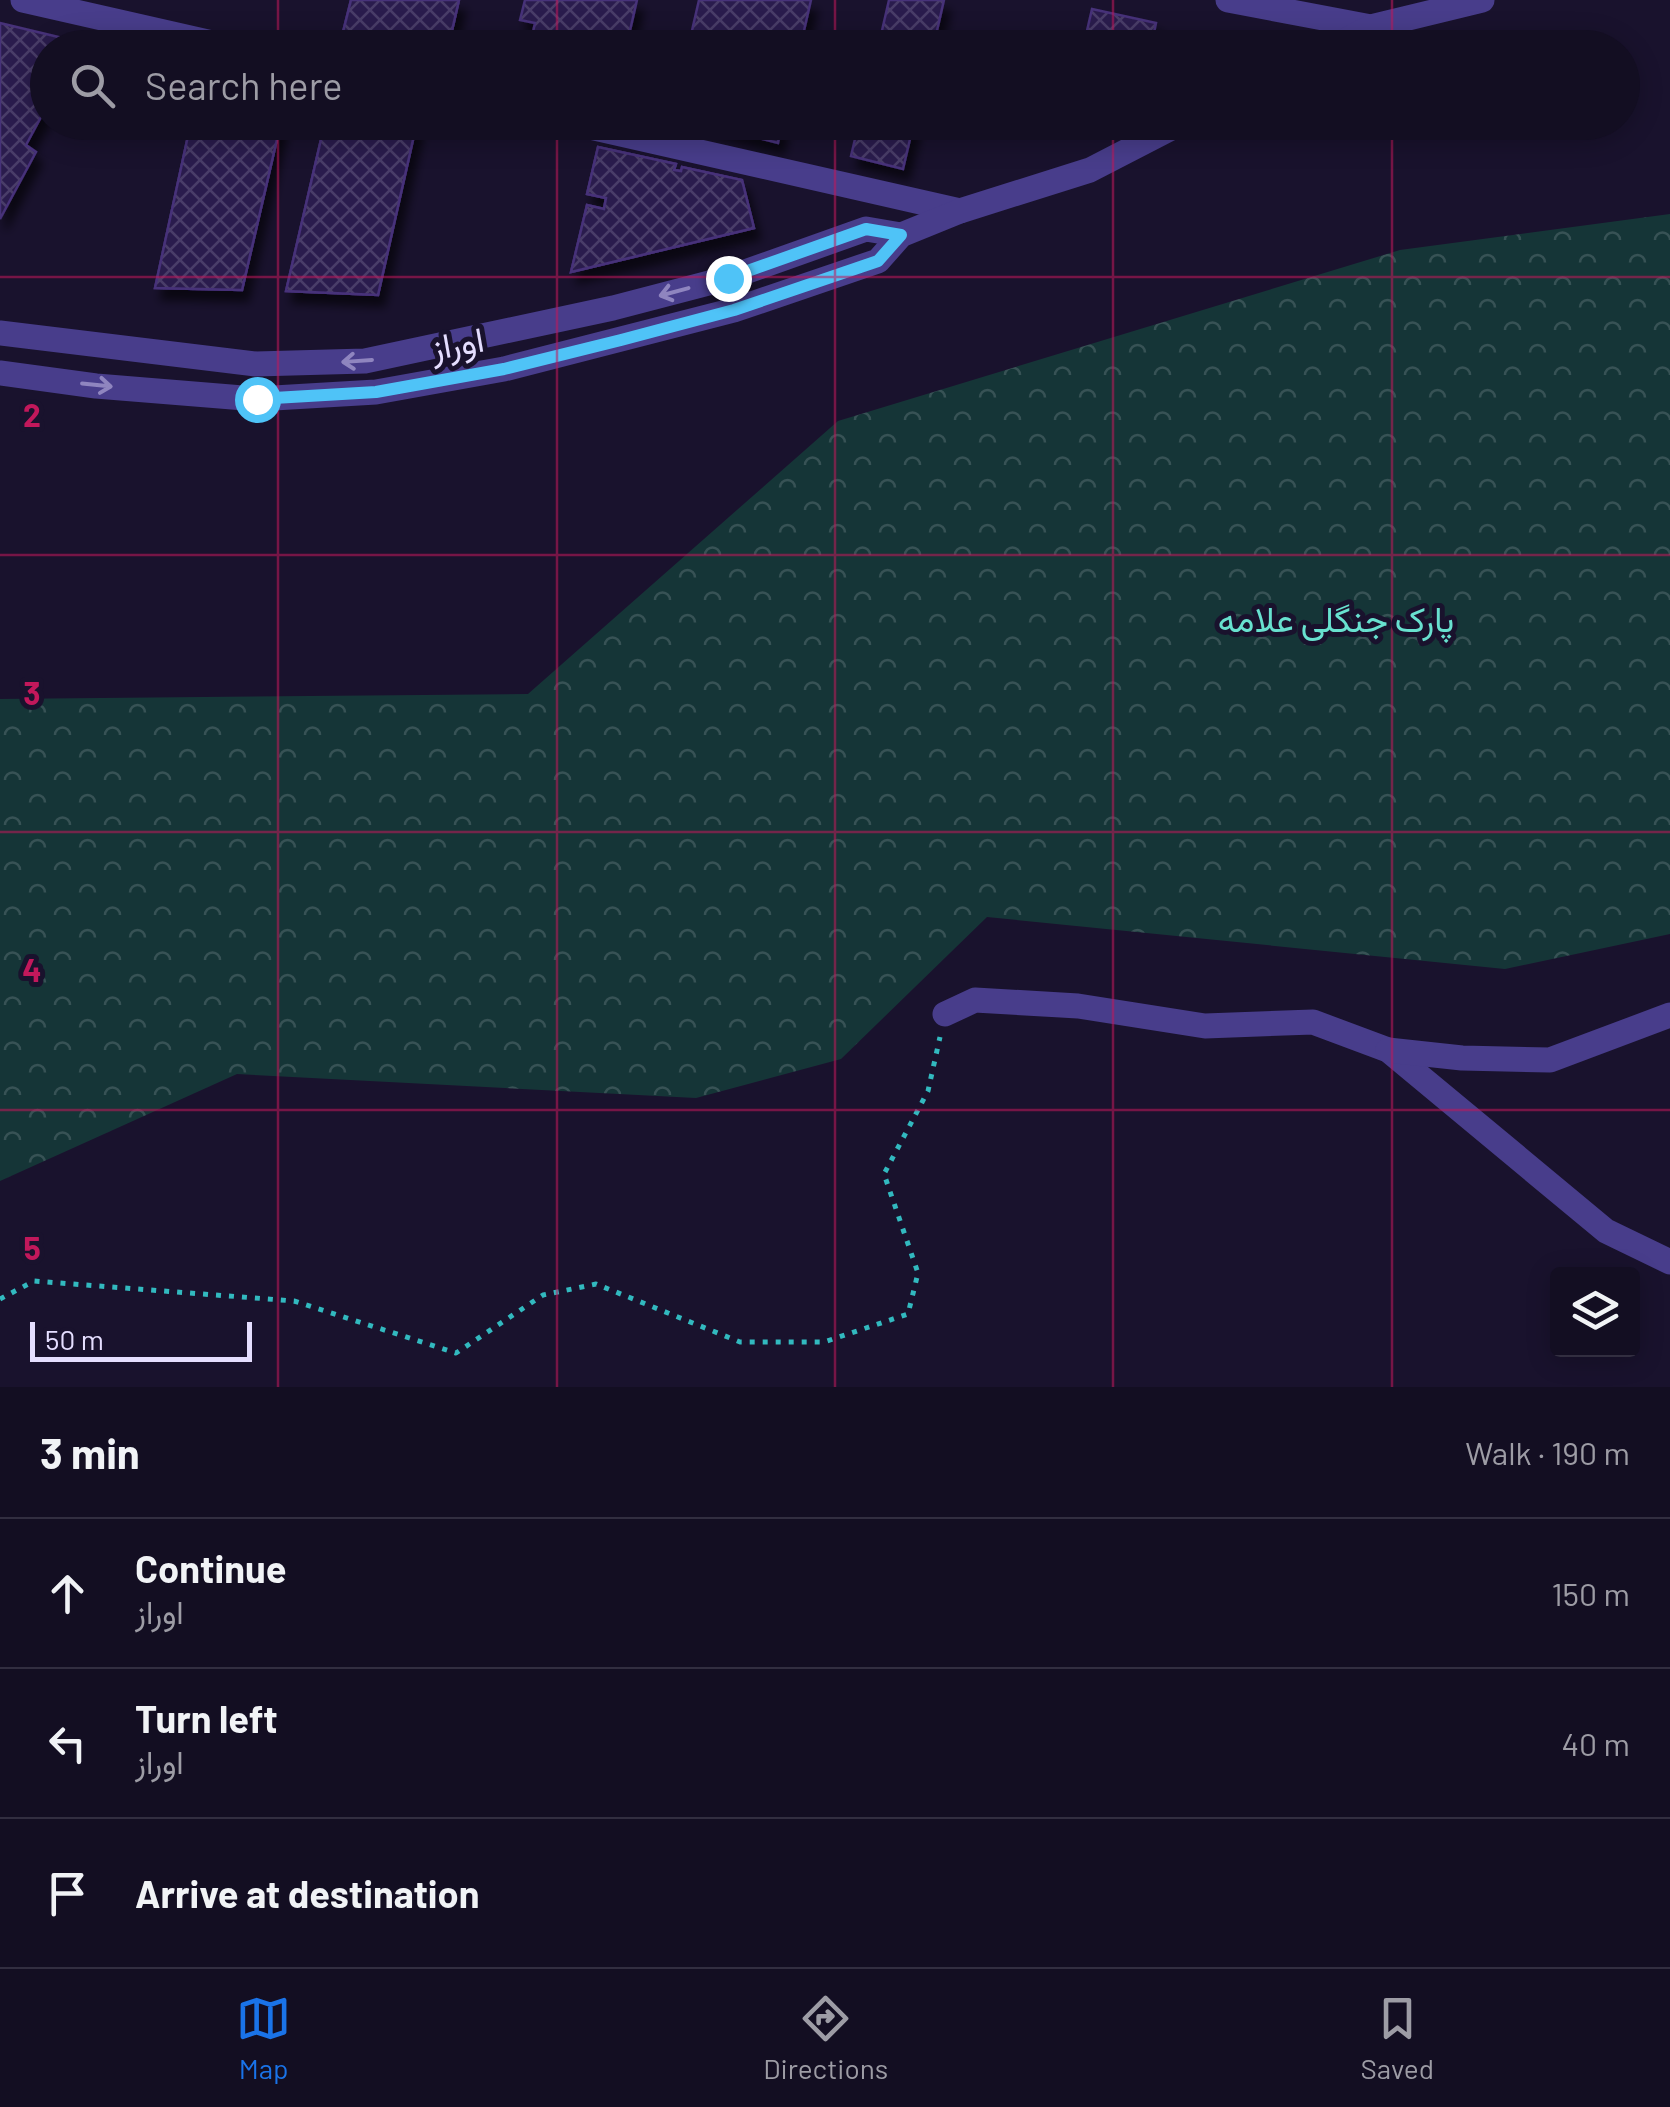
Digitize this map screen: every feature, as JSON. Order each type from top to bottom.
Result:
[{"type":"street","points":[[23,0],[155,30]]},
{"type":"street","points":[[1228,0],[1371,27]]},
{"type":"street","points":[[1365,30],[1482,0]]},
{"type":"street","points":[[647,140],[960,211]]},
{"type":"street","name":"اوراز","points":[[0,373],[96,386],[257,399],[376,392],[504,369],[734,310],[878,261],[901,235],[960,211],[1090,170],[1148,140]]},
{"type":"street","name":"اوراز","points":[[0,333],[256,364],[365,362],[632,304],[728,278],[866,229],[901,235]]},
{"type":"street","points":[[944,1014],[975,1000],[1078,1006],[1205,1026],[1313,1022],[1388,1050],[1462,1058],[1550,1060],[1670,1015]]},
{"type":"street","points":[[1388,1050],[1606,1232],[1670,1262]]},
{"type":"path","points":[[0,1299],[34,1281],[294,1301],[456,1353],[543,1295],[596,1284],[740,1342],[824,1342],[908,1314],[918,1273],[884,1174],[928,1090],[944,1014]]},
{"type":"green space","name":"پارک جنگلی علامه","points":[[1670,214],[1670,934],[1505,969],[987,917],[841,1059],[696,1098],[237,1074],[0,1181],[0,699],[528,694],[838,421],[1400,250]]},
{"type":"building","points":[[351,0],[459,0],[452,30],[344,30]]},
{"type":"building","points":[[351,0],[459,0],[452,30],[344,30]]},
{"type":"building","points":[[525,0],[637,0],[630,30],[533,30],[535,23],[520,20]]},
{"type":"building","points":[[699,0],[811,0],[804,30],[692,30]]},
{"type":"building","points":[[889,0],[944,0],[937,30],[882,30]]},
{"type":"building","points":[[1092,9],[1156,23],[1155,30],[1087,30]]},
{"type":"building","points":[[0,23],[30,30],[30,138],[26,145],[36,152],[0,219]]},
{"type":"building","points":[[187,140],[277,140],[242,290],[155,288]]},
{"type":"building","points":[[187,140],[277,140],[242,290],[155,288]]},
{"type":"building","points":[[321,140],[413,140],[378,295],[286,291]]},
{"type":"building","points":[[321,140],[413,140],[378,295],[286,291]]},
{"type":"building","points":[[855,140],[910,140],[903,169],[851,156]]},
{"type":"building","points":[[598,147],[676,164],[674,170],[681,171],[682,167],[742,180],[754,228],[571,272],[587,205],[604,209],[606,198],[587,194]]},
{"type":"building","points":[[598,147],[676,164],[674,170],[681,171],[682,167],[742,180],[754,228],[571,272],[587,205],[604,209],[606,198],[587,194]]},
{"type":"route","points":[[257,399],[376,392],[504,369],[621,340],[734,310],[878,261],[901,235],[866,229],[728,278]]}]
